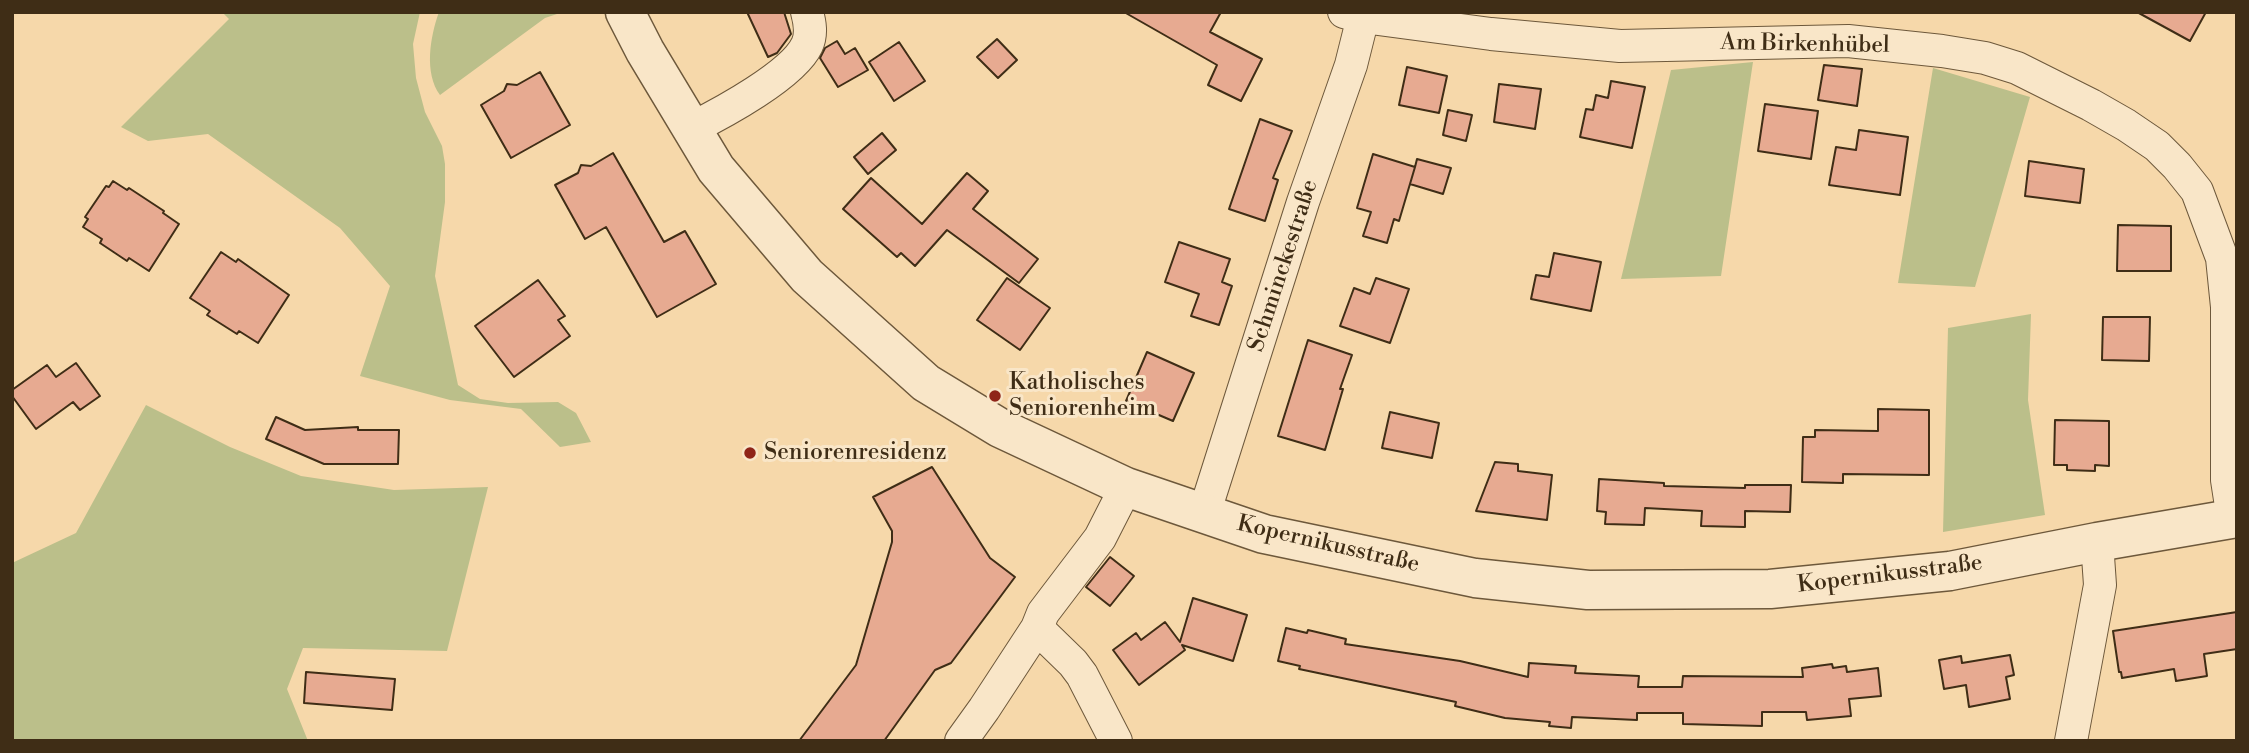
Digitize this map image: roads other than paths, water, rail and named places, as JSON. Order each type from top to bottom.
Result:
[{"type":"street","name":"Kopernikusstraße","points":[[625,12],[645,51],[716,169],[807,276],[926,383],[1000,428],[1126,487],[1264,534],[1475,578],[1588,590],[1770,589],[1950,571],[2235,518]]},
{"type":"street","points":[[692,128],[717,115],[789,66],[807,45],[811,27],[807,12]]},
{"type":"street","name":"Am Birkenhübel","points":[[1354,15],[1491,34],[1620,46],[1848,41],[1985,58],[2017,68],[2091,105],[2157,146],[2177,166],[2197,191],[2230,253],[2227,307],[2227,480],[2235,518]]},
{"type":"street","name":"Schminckestraße","points":[[1204,514],[1303,202],[1351,65],[1354,15]]},
{"type":"street","points":[[961,741],[1037,628],[1043,613],[1100,538],[1126,487]]},
{"type":"street","points":[[2071,741],[2100,585],[2097,542]]},
{"type":"street","points":[[1037,628],[1082,675],[1116,741]]},
{"type":"place","name":"Katholisches Seniorenheim","points":[[995,396]]},
{"type":"place","name":"Seniorenresidenz","points":[[750,453]]}]
